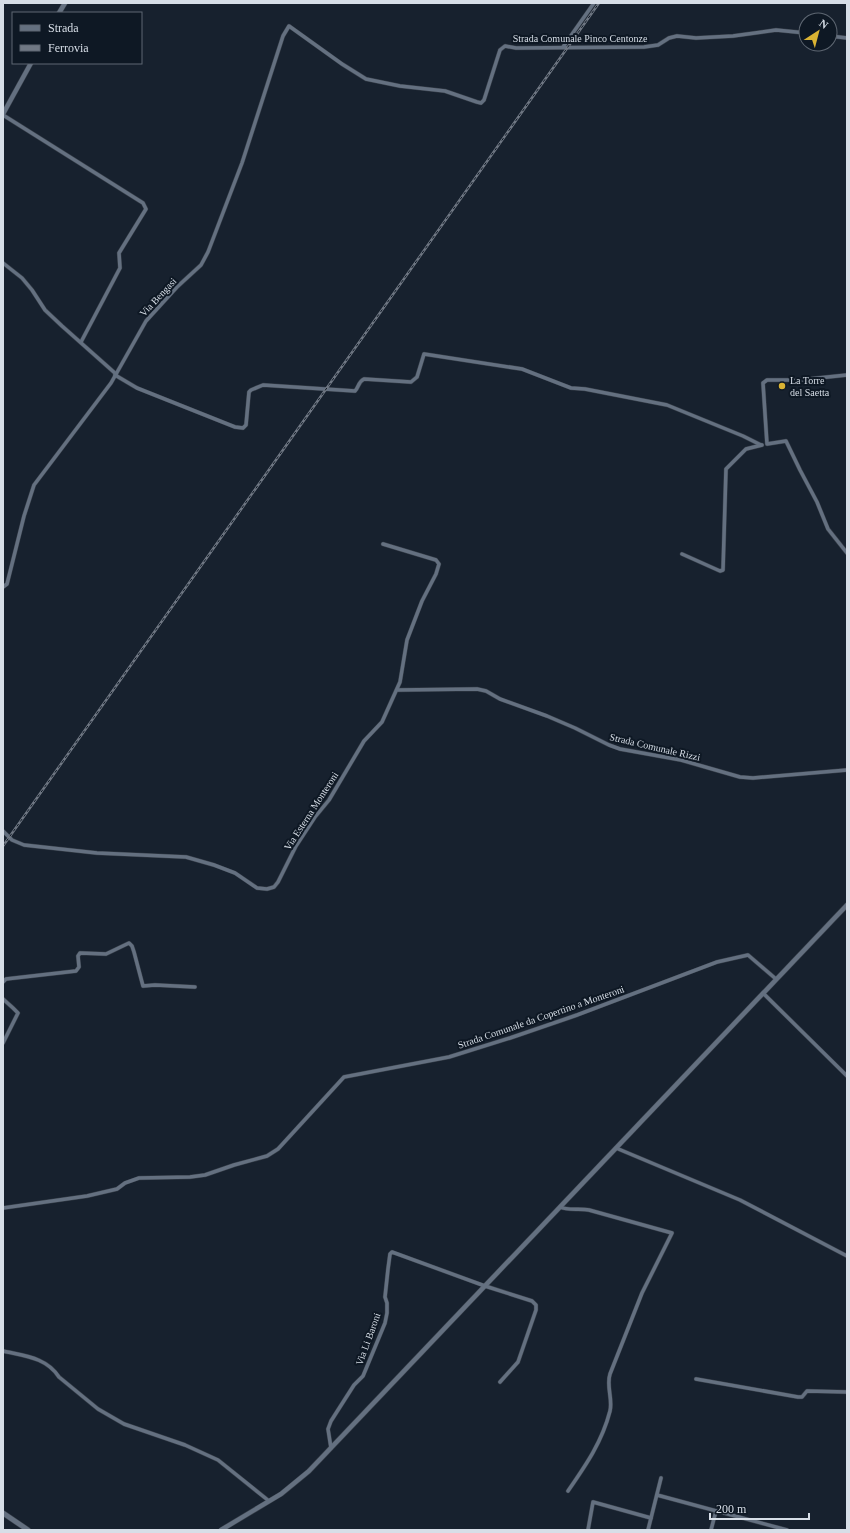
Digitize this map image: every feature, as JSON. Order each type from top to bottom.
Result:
[{"type":"main road","points":[[3,1513],[28,1530]]},
{"type":"street","points":[[60,12],[65,3]]},
{"type":"street","points":[[563,48],[594,3]]},
{"type":"street","name":"Strada Comunale Pinco Centonze","points":[[289,26],[342,64],[366,79],[400,86],[445,91],[481,103],[484,100],[502,47],[505,46],[516,48],[644,47],[658,45],[669,38],[677,36],[696,38],[733,36],[776,30],[798,32]]},
{"type":"street","name":"Via Bengasi","points":[[3,587],[7,584],[24,516],[34,485],[116,375],[146,321],[177,287],[201,265],[208,252],[242,163],[283,36],[289,26]]},
{"type":"street","points":[[30,64],[3,114],[144,203],[146,209],[119,252],[120,268],[81,342]]},
{"type":"street","points":[[3,263],[28,285],[45,310],[116,375],[137,388],[243,428],[246,425],[249,392],[257,386],[263,385],[355,391],[359,382],[364,379],[411,382],[417,377],[424,354],[522,369],[571,388],[585,389],[667,405],[743,436],[761,445]]},
{"type":"street","points":[[767,444],[764,381],[800,380],[847,375]]},
{"type":"street","points":[[682,554],[720,571],[723,570],[726,469],[746,449],[784,440],[786,441],[818,502],[828,530],[847,553]]},
{"type":"street","name":"Via Esterna Monteroni","points":[[3,831],[12,840],[24,845],[97,853],[186,857],[235,873],[257,888],[267,889],[274,887],[296,846],[329,800],[364,741],[382,722],[398,690],[407,640],[422,601],[436,574],[439,564],[436,560],[383,544]]},
{"type":"street","name":"Strada Comunale Rizzi","points":[[398,690],[477,689],[486,691],[500,699],[568,725],[620,749],[682,760],[740,777],[753,778],[847,770]]},
{"type":"street","points":[[220,1530],[269,1502],[301,1479],[847,905]]},
{"type":"street","points":[[3,982],[6,979],[76,971],[79,968],[78,956],[80,952],[106,954],[129,943],[134,952],[143,986],[155,985],[195,987]]},
{"type":"street","name":"Strada Comunale da Copertino a Monteroni","points":[[4,1207],[87,1196],[117,1189],[125,1183],[139,1178],[190,1177],[205,1175],[234,1164],[267,1156],[278,1149],[344,1077],[449,1057],[577,1015],[717,962],[748,955],[776,979]]},
{"type":"street","points":[[763,993],[847,1076]]},
{"type":"street","points":[[3,999],[18,1013],[3,1043]]},
{"type":"street","points":[[616,1148],[740,1200],[847,1256]]},
{"type":"street","points":[[560,1207],[563,1209],[581,1208],[672,1233],[642,1293],[609,1378],[610,1409],[593,1456],[568,1491]]},
{"type":"street","name":"Via Li Baroni","points":[[331,1448],[328,1429],[331,1421],[354,1385],[363,1376],[385,1323],[387,1303],[385,1297],[390,1254],[392,1252],[484,1286]]},
{"type":"street","points":[[484,1286],[532,1301],[536,1305],[536,1310],[518,1362],[500,1382]]},
{"type":"street","points":[[3,1351],[44,1362],[55,1371],[59,1377],[98,1409],[124,1424],[185,1445],[218,1460],[269,1502]]},
{"type":"street","points":[[696,1379],[798,1397],[802,1397],[805,1393],[810,1391],[847,1392]]},
{"type":"street","points":[[648,1530],[661,1478]]},
{"type":"street","points":[[657,1495],[787,1530]]},
{"type":"street","points":[[588,1530],[593,1502],[651,1518]]},
{"type":"street","points":[[711,1530],[716,1511]]},
{"type":"railway","points":[[3,846],[599,3]]},
{"type":"place","name":"La Torre del Saetta","points":[[782,386]]}]
